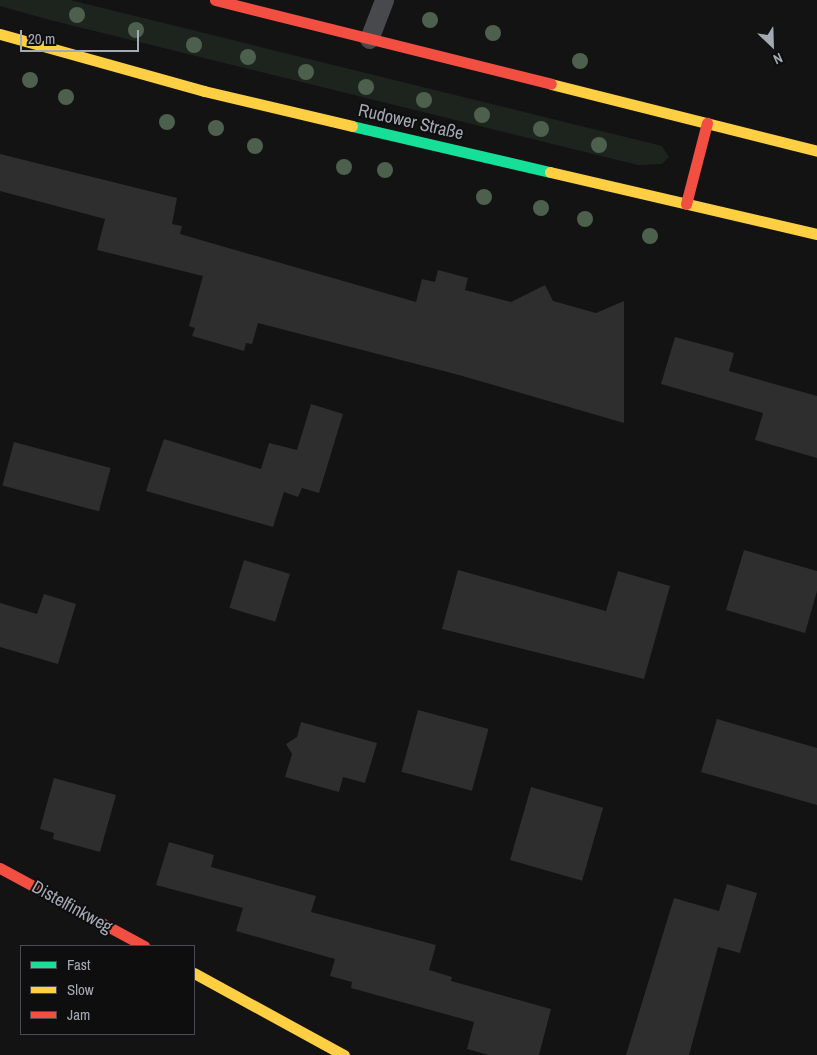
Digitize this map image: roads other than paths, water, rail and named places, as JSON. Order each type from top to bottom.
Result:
[{"type":"main road","points":[[215,0],[817,151]]},
{"type":"main road","name":"Rudower Straße","points":[[0,34],[204,91],[817,234]]},
{"type":"main road","points":[[686,204],[707,123]]},
{"type":"main road","name":"Distelfinkweg","points":[[0,868],[142,945]]},
{"type":"main road","points":[[195,975],[338,1054]]},
{"type":"lane","points":[[369,38],[384,0]]}]
